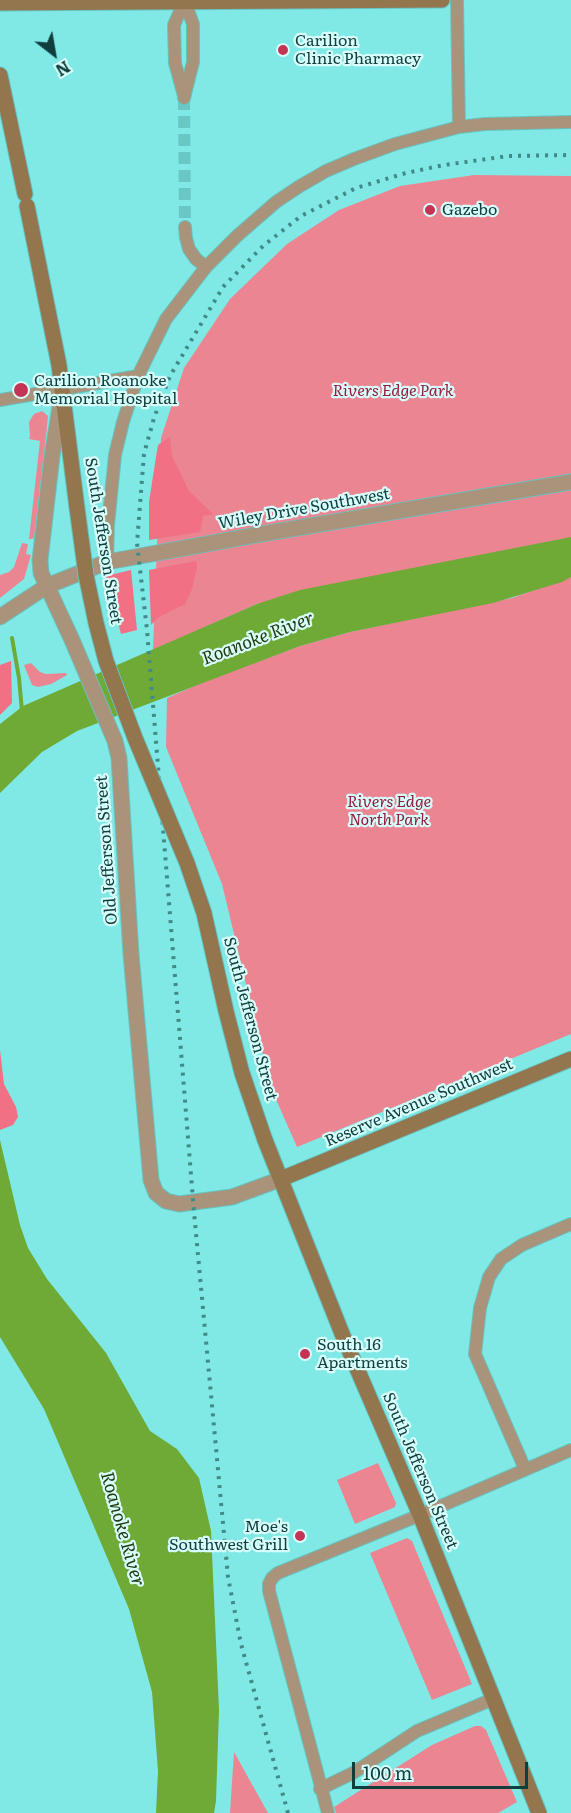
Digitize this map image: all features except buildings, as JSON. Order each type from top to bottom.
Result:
[{"type":"main road","points":[[0,3],[442,0]]},
{"type":"main road","name":"South Jefferson Street","points":[[0,75],[63,389],[86,575],[106,661],[187,863],[204,913],[242,1073],[265,1140],[343,1336],[420,1515],[539,1813]]},
{"type":"main road","name":"Reserve Avenue Southwest","points":[[281,1179],[571,1059]]},
{"type":"street","points":[[457,0],[459,127]]},
{"type":"street","points":[[184,1],[193,24],[193,62],[184,98],[175,63],[174,25],[184,1]]},
{"type":"street","points":[[107,562],[108,514],[115,456],[138,376],[166,319],[206,267],[237,236],[276,202],[300,186],[326,171],[395,144],[459,127],[485,124],[571,122]]},
{"type":"street","points":[[186,226],[189,249],[206,267]]},
{"type":"street","points":[[0,400],[138,376]]},
{"type":"street","name":"Old Jefferson Street","points":[[63,389],[52,456],[40,560],[41,573],[115,741],[119,758],[131,954],[151,1180],[156,1192],[166,1202],[179,1204],[232,1197],[281,1179]]},
{"type":"street","name":"Wiley Drive Southwest","points":[[0,617],[47,586],[107,562],[571,482]]},
{"type":"street","points":[[525,1469],[475,1354],[480,1308],[489,1277],[501,1260],[522,1245],[571,1224]]},
{"type":"street","points":[[328,1813],[269,1592],[272,1578],[278,1573],[420,1515],[571,1449]]},
{"type":"street","points":[[320,1789],[353,1773],[417,1731],[493,1699]]},
{"type":"green space","name":"Rivers Edge Park","points":[[474,175],[571,176],[571,538],[257,604],[153,650],[161,438],[184,368],[230,299],[287,244],[339,210],[400,186]]},
{"type":"green space","points":[[42,411],[48,416],[47,427],[34,538],[29,539],[40,441],[29,439],[29,422],[34,414]]},
{"type":"green space","points":[[22,543],[28,544],[26,554],[31,555],[24,579],[0,598],[0,575],[9,572],[14,567]]},
{"type":"green space","name":"Rivers Edge North Park","points":[[571,577],[571,1034],[297,1147],[271,1088],[222,884],[166,747],[167,698],[300,646],[350,632],[512,598]]},
{"type":"green space","points":[[31,663],[40,672],[46,674],[66,673],[67,675],[51,684],[38,687],[32,685],[24,665]]},
{"type":"green space","points":[[378,1463],[396,1503],[395,1507],[355,1524],[337,1480]]},
{"type":"green space","points":[[407,1538],[412,1541],[472,1684],[432,1700],[370,1553]]},
{"type":"green space","points":[[475,1726],[481,1726],[486,1730],[517,1802],[498,1813],[336,1813],[334,1807],[432,1745]]},
{"type":"green space","points":[[234,1752],[268,1813],[230,1813]]},
{"type":"shaded area","points":[[170,437],[172,456],[189,491],[213,514],[203,516],[200,532],[149,540],[149,502],[158,445]]},
{"type":"shaded area","points":[[196,561],[197,567],[192,589],[185,604],[159,617],[151,625],[149,570]]},
{"type":"shaded area","points":[[131,570],[137,630],[121,634],[106,576]]},
{"type":"shaded area","points":[[11,661],[12,703],[0,715],[0,665]]},
{"type":"shaded area","points":[[0,1050],[4,1084],[16,1107],[18,1117],[13,1125],[0,1130]]},
{"type":"water","name":"Roanoke River","points":[[571,537],[571,577],[562,582],[493,603],[350,632],[300,646],[77,731],[42,752],[0,793],[0,724],[23,706],[257,604],[300,590]]},
{"type":"water","name":"Roanoke River","points":[[0,1140],[20,1225],[28,1248],[47,1279],[106,1353],[150,1431],[177,1449],[199,1478],[211,1531],[219,1710],[214,1813],[156,1813],[158,1771],[152,1692],[129,1609],[44,1409],[0,1337]]},
{"type":"waterway","points":[[12,638],[22,711]]},
{"type":"tunnel","points":[[184,98],[185,227]]},
{"type":"railway","points":[[288,1813],[241,1644],[228,1577],[194,1212],[147,630],[137,543],[144,454],[154,418],[170,376],[223,287],[263,246],[301,216],[356,188],[406,173],[508,156],[571,155]]},
{"type":"place","name":"Carilion Clinic Pharmacy","points":[[283,50]]},
{"type":"place","name":"Gazebo","points":[[430,210]]},
{"type":"place","name":"Carilion Roanoke Memorial Hospital","points":[[21,390]]},
{"type":"place","name":"South 16 Apartments","points":[[305,1354]]},
{"type":"place","name":"Moe's Southwest Grill","points":[[300,1536]]}]
